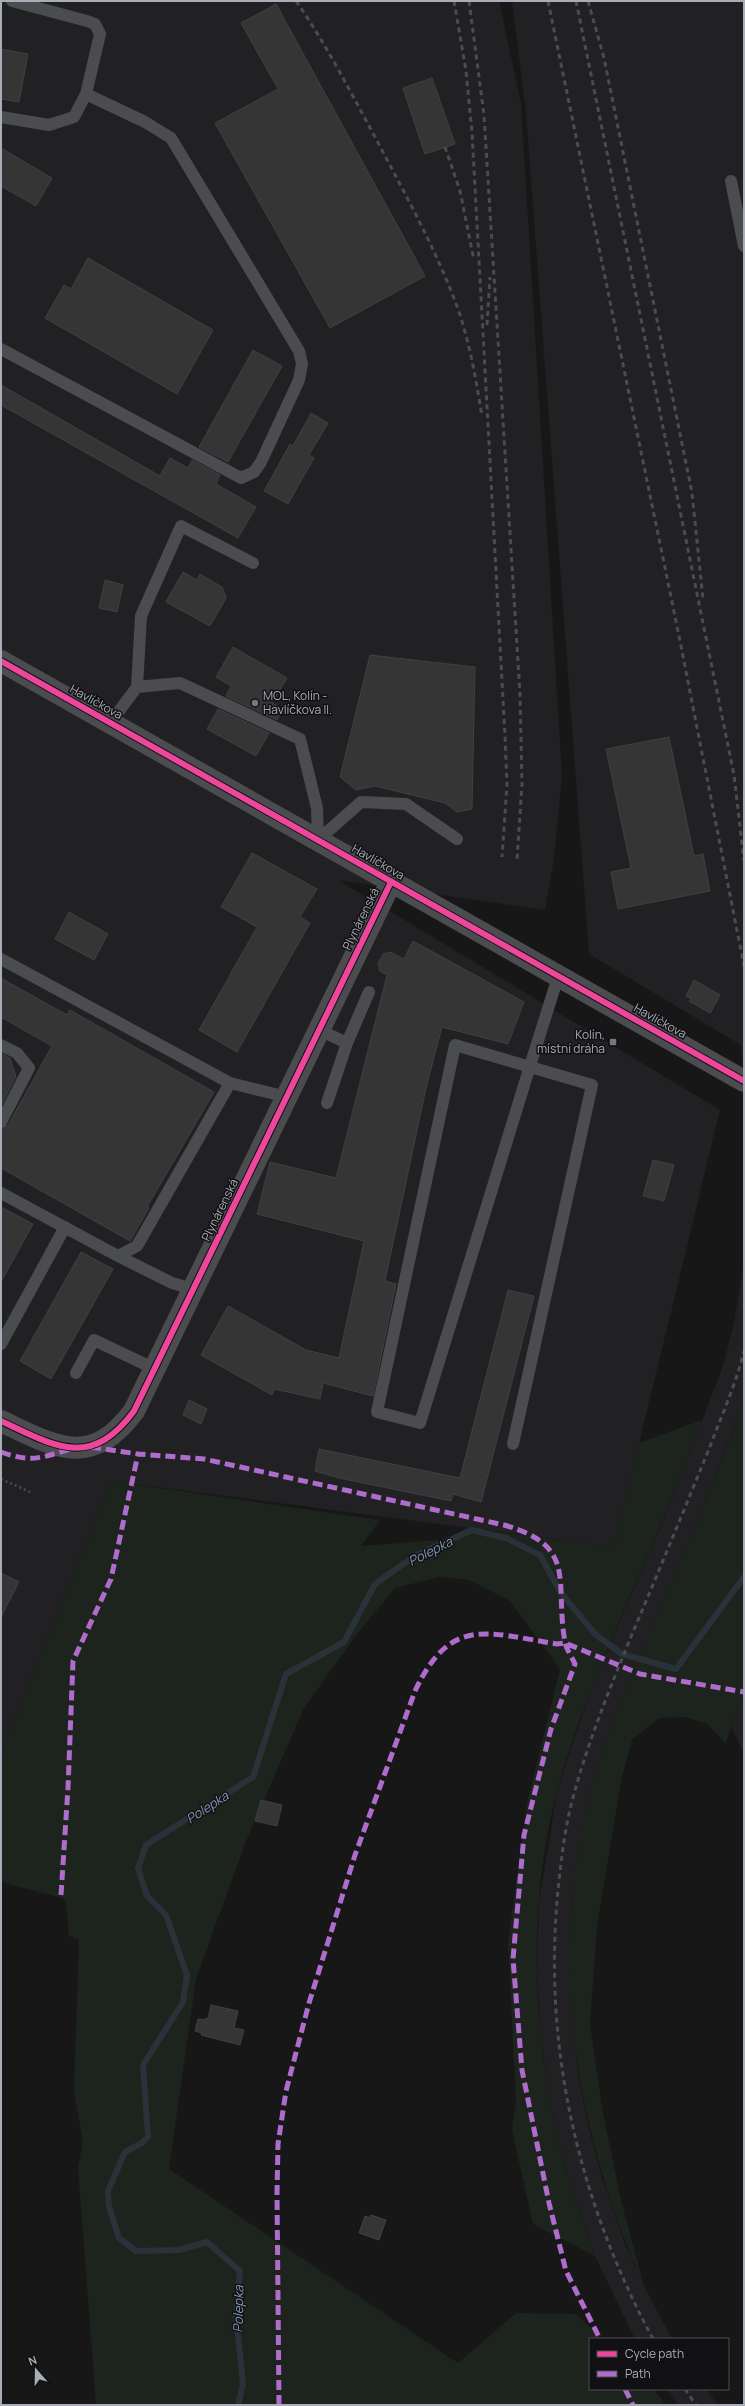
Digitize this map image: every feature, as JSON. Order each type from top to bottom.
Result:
[{"type":"street","name":"Havlíčkova","points":[[1,661],[744,1081]]},
{"type":"street","name":"Plynárenská","points":[[1,1421],[54,1445],[73,1449],[92,1447],[107,1440],[122,1427],[134,1411],[193,1289],[272,1093],[319,1030],[391,882]]},
{"type":"lane","points":[[1,117],[50,125],[74,117],[86,94],[100,34],[95,24],[12,1]]},
{"type":"lane","points":[[1,349],[241,478],[254,472],[261,462],[299,380],[302,364],[299,351],[171,138],[145,122],[86,94]]},
{"type":"lane","points":[[731,181],[744,246]]},
{"type":"lane","points":[[110,723],[136,687],[141,616],[181,526],[254,563]]},
{"type":"lane","points":[[136,687],[180,683],[300,739],[317,808],[318,840]]},
{"type":"lane","points":[[318,840],[361,802],[406,804],[457,839]]},
{"type":"lane","points":[[1,959],[230,1083],[272,1093]]},
{"type":"lane","points":[[513,1444],[592,1084],[530,1066],[455,1045],[377,1412],[420,1423],[530,1066],[558,977]]},
{"type":"lane","points":[[326,1103],[347,1043],[369,992]]},
{"type":"lane","points":[[319,1030],[347,1043]]},
{"type":"lane","points":[[1,1045],[17,1053],[29,1068],[1,1122]]},
{"type":"lane","points":[[118,1256],[137,1246],[230,1083]]},
{"type":"lane","points":[[1,1193],[168,1281],[193,1289]]},
{"type":"lane","points":[[1,1344],[65,1228]]},
{"type":"lane","points":[[76,1373],[94,1340],[155,1369]]},
{"type":"path","points":[[1,1479],[30,1492]]},
{"type":"shaded area","points":[[1,1],[499,1],[521,103],[562,776],[554,859],[545,910],[338,880],[720,1110],[614,1547],[111,1481],[1,1754]]},
{"type":"shaded area","points":[[512,1],[744,1],[744,1074],[741,1045],[589,954],[526,113]]},
{"type":"shaded area","points":[[744,1264],[744,1402],[694,1530],[624,1696],[603,1755],[589,1800],[571,1906],[573,2024],[579,2080],[589,2129],[602,2178],[625,2244],[644,2286],[671,2338],[635,2338],[595,2256],[571,2187],[557,2136],[547,2085],[540,2027],[537,1967],[539,1903],[557,1792],[572,1745],[593,1684],[664,1518],[722,1369],[734,1323]]},
{"type":"shaded area","points":[[744,1402],[744,1697],[731,1726],[726,1744],[707,1724],[685,1717],[659,1718],[632,1740],[622,1776],[597,1926],[590,2025],[603,2113],[622,2204],[644,2286],[620,2228],[601,2168],[586,2108],[576,2048],[570,1987],[571,1925],[576,1863],[588,1801],[595,1774],[613,1721],[697,1521]]},
{"type":"shaded area","points":[[702,1420],[681,1475],[596,1677],[565,1762],[548,1833],[541,1876],[538,1919],[538,2007],[542,2050],[549,2093],[565,2166],[595,2256],[533,2224],[512,2130],[516,2100],[508,1942],[527,1803],[560,1669],[510,1601],[469,1580],[440,1577],[395,1588],[360,1630],[304,1708],[246,1841],[196,1979],[169,2169],[458,2363],[516,2313],[576,2314],[602,2338],[589,2338],[589,2390],[654,2390],[666,2405],[96,2405],[78,2167],[83,2142],[74,2092],[79,1940],[69,1936],[66,1903],[63,1898],[8,1884],[1,1880],[1,1754],[111,1481],[380,1520],[361,1546],[449,1539],[466,1528],[614,1547],[639,1443]]},
{"type":"shaded area","points":[[744,1697],[744,1754],[731,1726]]},
{"type":"shaded area","points":[[667,2390],[707,2390],[718,2405],[678,2405]]},
{"type":"building","points":[[276,4],[425,276],[330,328],[215,123],[278,89],[241,23]]},
{"type":"building","points":[[1,49],[28,54],[19,102],[1,99]]},
{"type":"building","points":[[432,78],[455,144],[425,154],[403,88]]},
{"type":"building","points":[[1,148],[52,178],[36,206],[1,186]]},
{"type":"building","points":[[88,258],[213,330],[177,394],[45,318],[64,285],[71,289]]},
{"type":"building","points":[[253,350],[282,366],[228,462],[199,447]]},
{"type":"building","points":[[1,385],[160,476],[170,458],[188,468],[192,460],[220,475],[216,484],[256,507],[238,538],[1,405]]},
{"type":"building","points":[[311,413],[328,423],[309,455],[314,458],[288,504],[264,491],[290,444],[293,446]]},
{"type":"building","points":[[183,572],[197,580],[200,574],[222,587],[226,598],[210,626],[166,602]]},
{"type":"building","points":[[105,580],[123,585],[117,612],[99,608]]},
{"type":"building","points":[[233,647],[287,678],[272,703],[283,709],[277,720],[226,696],[231,686],[216,677]]},
{"type":"building","points":[[370,655],[475,667],[472,809],[457,812],[445,803],[375,786],[356,790],[340,777]]},
{"type":"building","points":[[218,709],[269,733],[256,756],[207,729]]},
{"type":"building","points":[[669,737],[694,856],[703,854],[710,891],[618,909],[611,872],[631,868],[606,749]]},
{"type":"building","points":[[252,853],[317,889],[300,917],[310,923],[237,1052],[199,1030],[257,927],[221,907]]},
{"type":"building","points":[[69,912],[108,934],[94,960],[55,939]]},
{"type":"building","points":[[413,941],[524,1002],[508,1044],[442,1027],[426,1088],[385,1281],[396,1284],[373,1396],[323,1383],[320,1399],[274,1389],[272,1395],[201,1355],[228,1306],[306,1350],[339,1358],[364,1241],[257,1214],[270,1162],[336,1178],[387,975],[380,971],[378,964],[383,954],[390,952],[404,959]]},
{"type":"building","points":[[1,978],[67,1015],[70,1010],[214,1092],[147,1207],[149,1208],[130,1241],[1,1168],[1,1129],[8,1125],[52,1046],[1,1017]]},
{"type":"building","points":[[694,980],[720,995],[710,1013],[689,1001],[691,999],[686,996]]},
{"type":"building","points":[[1,1053],[10,1058],[16,1076],[1,1106]]},
{"type":"building","points":[[653,1160],[674,1165],[664,1201],[643,1196]]},
{"type":"building","points":[[1,1207],[33,1224],[1,1282]]},
{"type":"building","points":[[81,1252],[113,1269],[51,1379],[20,1361]]},
{"type":"building","points":[[508,1290],[534,1296],[481,1502],[453,1494],[451,1501],[339,1478],[315,1471],[319,1449],[460,1478]]},
{"type":"building","points":[[189,1400],[207,1409],[201,1424],[183,1415]]},
{"type":"building","points":[[1,1573],[19,1582],[1,1617]]},
{"type":"building","points":[[261,1800],[282,1805],[277,1826],[255,1821]]},
{"type":"building","points":[[211,2005],[238,2011],[234,2028],[244,2030],[240,2045],[201,2035],[202,2033],[195,2031],[198,2019],[208,2019]]},
{"type":"building","points":[[371,2215],[386,2220],[379,2240],[359,2233],[365,2216],[370,2218]]},
{"type":"waterway","name":"Polepka","points":[[238,2405],[243,2384],[236,2316],[240,2271],[207,2242],[179,2250],[136,2251],[119,2238],[109,2207],[108,2191],[125,2152],[142,2143],[148,2137],[143,2065],[183,2002],[187,1975],[166,1915],[147,1896],[138,1868],[146,1845],[253,1777],[286,1674],[344,1642],[375,1584],[416,1555],[472,1530],[506,1538],[540,1555],[561,1593],[596,1635],[622,1654],[676,1669],[744,1577]]},
{"type":"railway","points":[[296,1],[328,51],[347,85],[409,201],[440,265],[458,309],[466,335],[482,416]]},
{"type":"railway","points":[[454,1],[466,71],[472,132],[505,736],[507,785],[502,857]]},
{"type":"railway","points":[[469,1],[484,115],[520,694],[522,784],[517,860]]},
{"type":"railway","points":[[548,1],[677,626],[744,966]]},
{"type":"railway","points":[[576,1],[734,775],[744,861]]},
{"type":"railway","points":[[588,1],[604,58],[692,493],[703,599]]},
{"type":"railway","points":[[445,147],[460,191],[474,260]]},
{"type":"railway","points":[[487,325],[490,277]]},
{"type":"railway","points":[[652,2338],[626,2285],[604,2230],[585,2174],[571,2117],[561,2059],[555,2000],[555,1941],[561,1859],[571,1805],[593,1733],[709,1449],[733,1388],[744,1351]]},
{"type":"railway","points":[[686,2390],[696,2405]]},
{"type":"marked path","points":[[91,1447],[138,1454],[204,1459],[504,1525],[528,1534],[544,1544],[553,1555],[561,1584],[562,1621],[565,1642],[575,1664],[551,1729],[524,1835],[513,1959],[522,2070],[549,2203],[566,2271],[600,2338]]},
{"type":"marked path","points":[[1,1452],[21,1457],[36,1458],[70,1449]]},
{"type":"marked path","points":[[61,1895],[68,1788],[73,1661],[111,1579],[138,1454]]},
{"type":"marked path","points":[[279,2405],[278,2144],[286,2091],[309,2003],[355,1855],[415,1691],[429,1667],[443,1650],[457,1640],[473,1635],[491,1634],[557,1644],[565,1643],[640,1674],[744,1692]]},
{"type":"marked path","points":[[626,2390],[633,2405]]},
{"type":"cycle path","points":[[1,661],[744,1081]]},
{"type":"cycle path","points":[[1,1421],[39,1439],[56,1445],[72,1448],[88,1447],[103,1441],[118,1429],[134,1411],[391,882]]},
{"type":"place","name":"MOL, Kolín - Havlíčkova II.","points":[[255,703]]},
{"type":"place","name":"Kolín, místní dráha","points":[[613,1042]]}]
